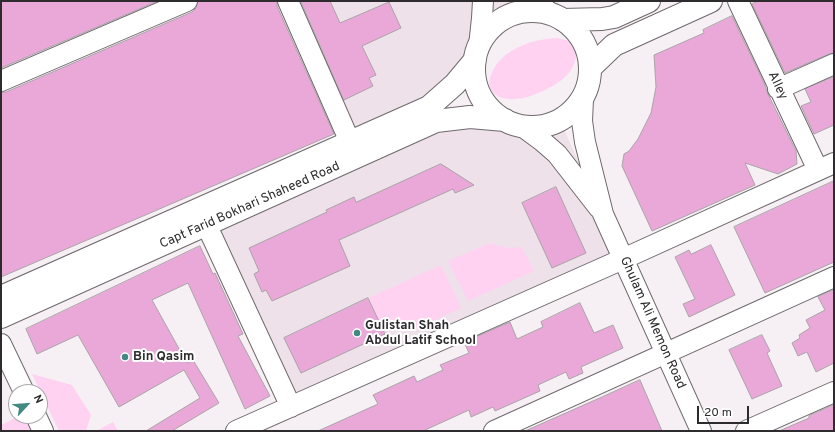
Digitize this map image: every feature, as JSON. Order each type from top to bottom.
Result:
[{"type":"street","points":[[1,81],[187,1]]},
{"type":"street","points":[[288,1],[350,142]]},
{"type":"street","points":[[483,1],[475,78],[480,95],[491,110],[542,141],[557,154],[604,214]]},
{"type":"street","points":[[477,53],[487,32],[498,22],[511,15],[538,11],[602,19],[614,17],[649,1]]},
{"type":"street","points":[[590,68],[614,45],[711,1]]},
{"type":"street","name":"Alley","points":[[738,1],[778,89],[826,166]]},
{"type":"street","points":[[514,124],[542,127],[560,121],[573,111],[583,99],[589,84],[590,68],[587,49],[578,33],[550,12]]},
{"type":"street","name":"Capt Farid Bokhari Shaheed Road","points":[[1,297],[429,107],[455,84],[477,53]]},
{"type":"street","points":[[778,89],[834,64]]},
{"type":"street","points":[[583,99],[582,121],[585,142],[604,214]]},
{"type":"street","name":"Capt Farid Bokhari Shaheed Road","points":[[1,317],[206,226],[436,121],[470,117],[514,124]]},
{"type":"street","points":[[236,431],[623,259],[826,166]]},
{"type":"street","name":"Ghulam Ali Memon Road","points":[[604,214],[701,431]]},
{"type":"street","points":[[206,226],[291,407]]},
{"type":"street","points":[[494,431],[834,278]]},
{"type":"street","points":[[1,344],[20,384]]},
{"type":"street","points":[[746,431],[834,392]]},
{"type":"shaded area","points":[[288,1],[505,1],[511,15],[498,22],[487,32],[455,84],[350,142]]},
{"type":"shaded area","points":[[557,38],[572,43],[576,53],[574,65],[563,79],[534,95],[524,98],[505,99],[492,91],[489,81],[494,68],[508,53],[526,44]]},
{"type":"shaded area","name":"Gulistan Shah Abdul Latif School","points":[[436,121],[542,127],[560,121],[623,259],[291,407],[207,226]]},
{"type":"shaded area","points":[[490,243],[507,248],[522,247],[534,271],[468,301],[448,261]]},
{"type":"shaded area","points":[[441,265],[461,308],[410,332],[405,323],[385,334],[368,298]]},
{"type":"shaded area","points":[[32,374],[72,385],[91,415],[86,431],[59,431],[48,408],[48,384],[37,384]]},
{"type":"shaded area","points":[[8,422],[8,424],[40,424],[43,431],[1,431],[1,425]]},
{"type":"shaded area","points":[[113,422],[118,431],[96,431]]},
{"type":"building","points":[[1,1],[158,1],[1,68]]},
{"type":"building","points":[[198,1],[277,1],[277,6],[334,134],[1,277],[1,92],[6,92],[192,12],[196,8]]},
{"type":"building","points":[[301,1],[330,1],[340,23],[389,2],[401,28],[362,46],[376,75],[369,78],[373,86],[344,100]]},
{"type":"building","points":[[759,1],[834,1],[834,53],[785,73],[752,4]]},
{"type":"building","points":[[732,16],[796,151],[797,164],[778,174],[745,163],[755,185],[652,231],[622,166],[624,154],[629,151],[638,139],[651,113],[656,87],[654,55],[704,33],[703,30]]},
{"type":"building","points":[[834,77],[834,125],[814,134],[801,106],[811,102],[805,89]]},
{"type":"building","points":[[441,164],[474,185],[455,193],[453,189],[339,240],[350,266],[272,301],[266,290],[262,292],[254,274],[259,271],[249,248],[327,212],[326,210],[354,197],[356,202]]},
{"type":"building","points":[[834,181],[834,262],[765,293],[734,227]]},
{"type":"building","points":[[556,187],[586,253],[552,268],[522,203]]},
{"type":"building","points":[[711,245],[735,295],[689,317],[683,304],[695,299],[675,257],[689,250],[691,254]]},
{"type":"building","points":[[200,246],[213,274],[215,273],[243,334],[238,336],[270,396],[245,409],[188,283],[152,300],[187,363],[193,360],[219,403],[172,431],[146,431],[200,398],[184,370],[119,407],[78,335],[37,354],[26,329]]},
{"type":"building","points":[[834,290],[834,363],[816,372],[807,352],[798,356],[792,343],[800,338],[799,335],[810,328],[806,320],[825,310],[818,297]]},
{"type":"building","points":[[368,298],[385,334],[301,373],[284,338]]},
{"type":"building","points":[[580,303],[594,333],[613,325],[623,348],[581,367],[583,373],[569,379],[566,372],[538,385],[540,391],[495,411],[493,407],[471,417],[469,410],[423,431],[318,431],[378,404],[373,395],[414,376],[417,382],[443,370],[440,365],[469,353],[464,342],[510,322],[517,339],[543,327],[541,322]]},
{"type":"building","points":[[762,335],[770,351],[767,353],[782,386],[752,399],[729,350]]},
{"type":"building","points":[[640,380],[662,431],[525,431],[602,397]]},
{"type":"building","points":[[834,405],[834,431],[779,431],[809,418],[809,416]]},
{"type":"place","name":"Gulistan Shah Abdul Latif School","points":[[357,333]]},
{"type":"place","name":"Bin Qasim","points":[[125,357]]}]
